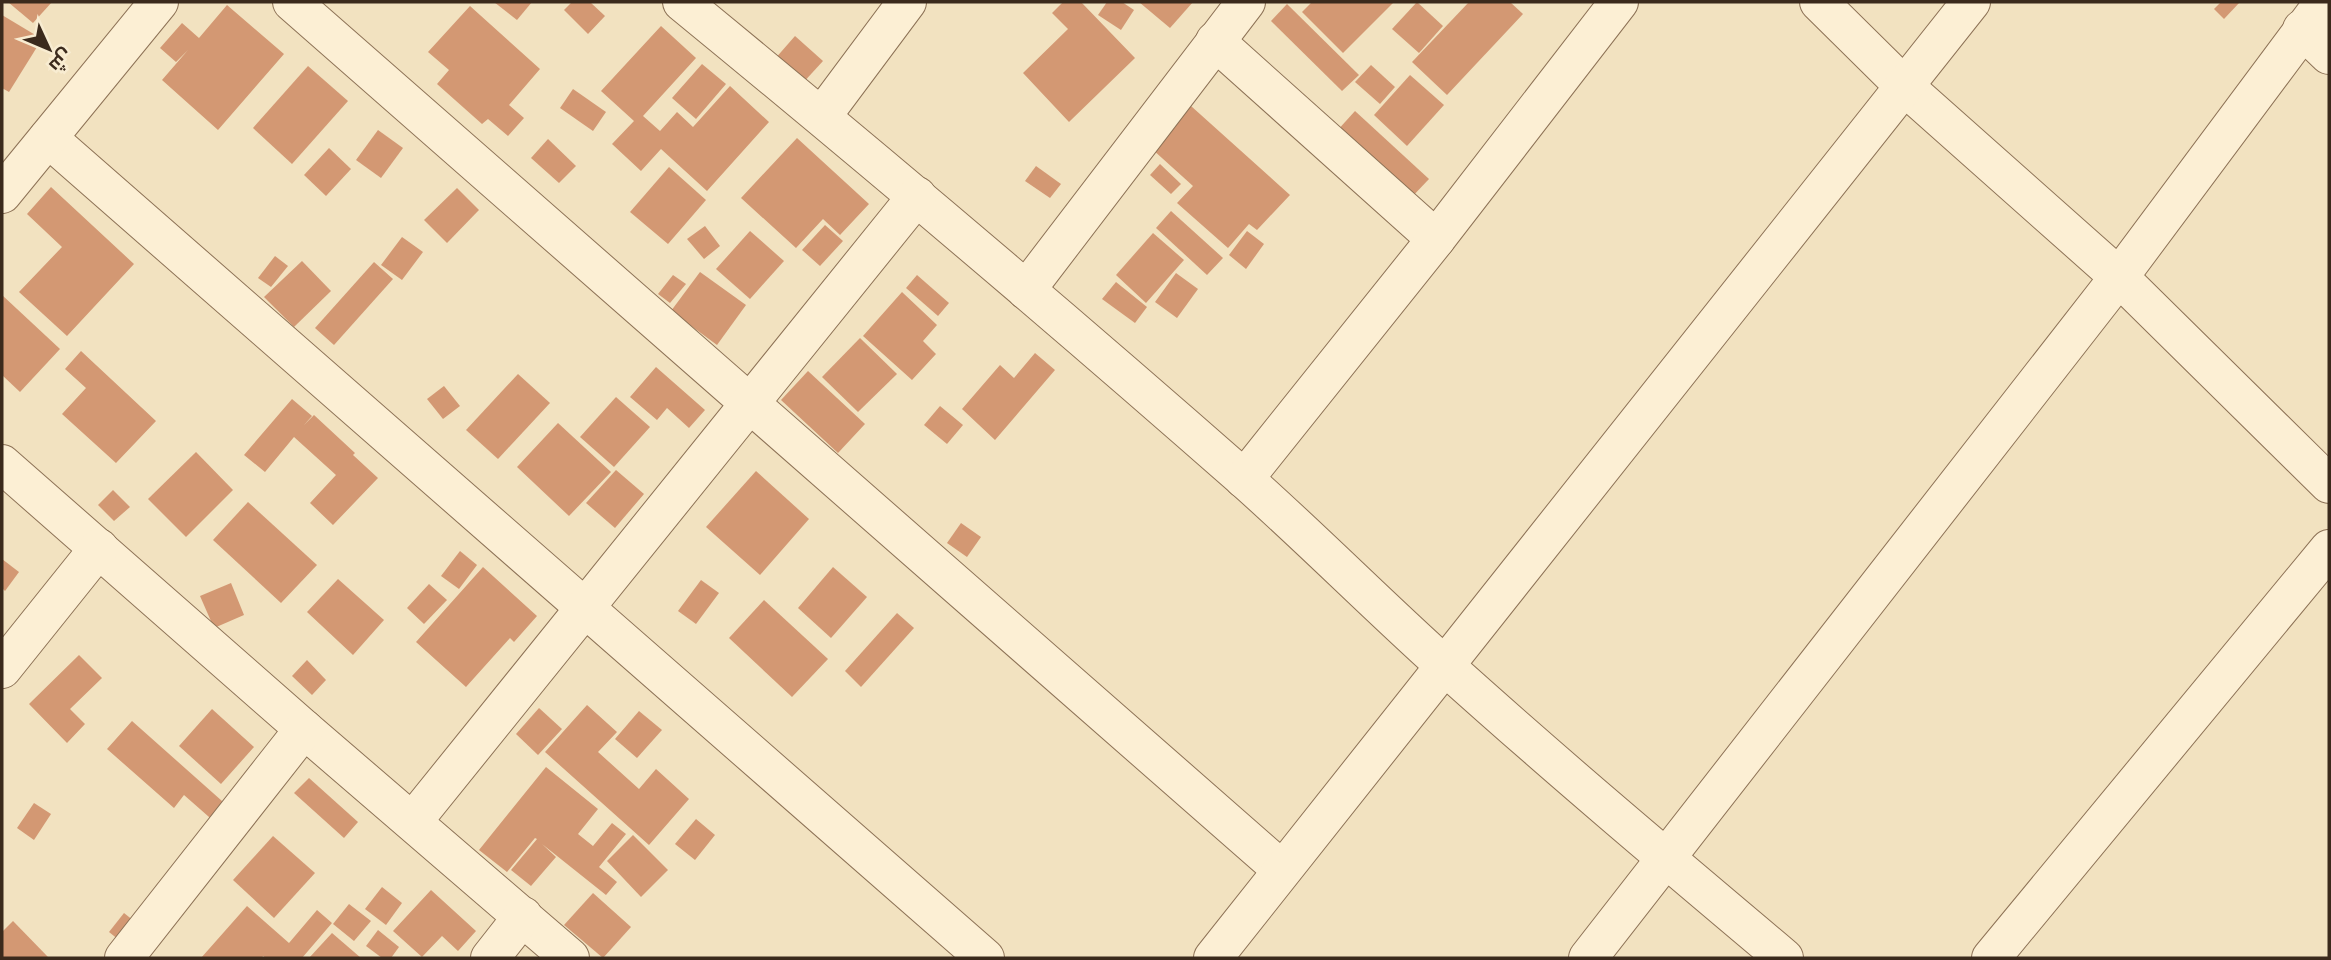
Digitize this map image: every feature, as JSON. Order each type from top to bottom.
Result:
[{"type":"street","points":[[2,194],[159,2]]},
{"type":"street","points":[[292,2],[1282,870]]},
{"type":"street","points":[[682,2],[917,196],[1244,479],[1445,665],[1665,859],[1784,958]]},
{"type":"street","points":[[822,116],[907,2]]},
{"type":"street","points":[[1026,290],[1246,2]]},
{"type":"street","points":[[1244,479],[1436,239],[1619,2]]},
{"type":"street","points":[[1819,2],[1904,86],[2119,277],[2329,484]]},
{"type":"street","points":[[1213,958],[1970,2]]},
{"type":"street","points":[[1588,958],[2119,277],[2319,29]]},
{"type":"street","points":[[1214,41],[1436,239]]},
{"type":"street","points":[[48,138],[985,958]]},
{"type":"street","points":[[413,821],[917,196]]},
{"type":"street","points":[[2,464],[570,958]]},
{"type":"street","points":[[2,669],[99,548]]},
{"type":"street","points":[[1991,958],[2329,549]]},
{"type":"street","points":[[124,958],[304,729]]},
{"type":"street","points":[[490,958],[523,916]]},
{"type":"building","points":[[8,2],[52,2],[33,23]]},
{"type":"building","points":[[494,2],[532,2],[517,20]]},
{"type":"building","points":[[572,2],[590,2],[605,16],[588,34],[564,10]]},
{"type":"building","points":[[1063,2],[1081,2],[1135,58],[1069,122],[1023,73],[1068,29],[1052,13]]},
{"type":"building","points":[[1107,2],[1122,2],[1134,10],[1121,30],[1098,15]]},
{"type":"building","points":[[1139,2],[1193,2],[1170,28]]},
{"type":"building","points":[[1312,2],[1394,2],[1343,53],[1302,12]]},
{"type":"building","points":[[1417,2],[1443,26],[1419,53],[1392,29]]},
{"type":"building","points":[[1469,2],[1510,2],[1523,14],[1447,95],[1412,62]]},
{"type":"building","points":[[2221,2],[2240,2],[2224,19],[2214,9]]},
{"type":"building","points":[[1287,4],[1359,75],[1342,91],[1271,21]]},
{"type":"building","points":[[227,5],[284,54],[218,130],[162,80],[188,50],[176,62],[160,48],[182,23],[199,38]]},
{"type":"building","points":[[470,6],[540,69],[509,105],[524,118],[508,136],[488,119],[482,124],[437,84],[449,70],[428,52]]},
{"type":"building","points":[[2,15],[42,39],[9,92],[2,88]]},
{"type":"building","points":[[661,26],[696,58],[643,116],[660,131],[677,112],[693,127],[730,86],[769,122],[707,191],[661,149],[641,171],[612,144],[634,121],[601,91]]},
{"type":"building","points":[[795,36],[823,61],[801,85],[774,60]]},
{"type":"building","points":[[702,64],[726,84],[696,119],[672,98]]},
{"type":"building","points":[[1371,65],[1395,87],[1380,104],[1355,82]]},
{"type":"building","points":[[308,66],[348,101],[292,164],[253,128]]},
{"type":"building","points":[[1410,75],[1444,105],[1407,146],[1374,115]]},
{"type":"building","points":[[573,89],[606,112],[593,131],[560,108]]},
{"type":"building","points":[[1191,106],[1290,195],[1257,230],[1249,224],[1228,248],[1177,203],[1193,186],[1152,149]]},
{"type":"building","points":[[1355,111],[1429,179],[1409,200],[1336,132]]},
{"type":"building","points":[[378,130],[403,148],[381,178],[356,160]]},
{"type":"building","points":[[797,138],[869,204],[840,235],[823,219],[796,248],[741,198]]},
{"type":"building","points":[[548,139],[576,166],[559,183],[531,158]]},
{"type":"building","points":[[329,148],[351,169],[326,196],[304,175]]},
{"type":"building","points":[[1160,164],[1181,184],[1171,194],[1150,175]]},
{"type":"building","points":[[1036,166],[1061,184],[1050,198],[1025,181]]},
{"type":"building","points":[[669,167],[706,200],[668,244],[630,212]]},
{"type":"building","points":[[51,187],[134,264],[67,336],[19,292],[62,247],[27,214]]},
{"type":"building","points":[[457,188],[479,210],[447,243],[424,220]]},
{"type":"building","points":[[1171,211],[1223,258],[1207,275],[1156,228]]},
{"type":"building","points":[[825,225],[843,241],[820,266],[802,250]]},
{"type":"building","points":[[705,226],[720,246],[704,259],[687,239]]},
{"type":"building","points":[[750,231],[784,261],[750,299],[716,269]]},
{"type":"building","points":[[1247,231],[1264,244],[1246,269],[1229,255]]},
{"type":"building","points":[[1153,233],[1184,260],[1146,303],[1116,275]]},
{"type":"building","points":[[402,237],[423,252],[402,280],[381,265]]},
{"type":"building","points":[[275,256],[288,266],[271,287],[258,278]]},
{"type":"building","points":[[302,261],[331,291],[294,327],[264,297]]},
{"type":"building","points":[[374,262],[393,279],[334,345],[315,328]]},
{"type":"building","points":[[700,272],[746,305],[717,345],[671,311]]},
{"type":"building","points":[[1176,273],[1198,289],[1177,318],[1155,302]]},
{"type":"building","points":[[673,275],[686,284],[670,303],[658,294]]},
{"type":"building","points":[[917,275],[949,303],[938,316],[906,288]]},
{"type":"building","points":[[1116,282],[1147,307],[1135,323],[1102,299]]},
{"type":"building","points":[[902,292],[937,325],[923,341],[936,354],[912,380],[863,336]]},
{"type":"building","points":[[2,295],[60,349],[20,392],[2,375]]},
{"type":"building","points":[[860,338],[897,374],[858,412],[822,377]]},
{"type":"building","points":[[81,351],[156,421],[116,463],[62,414],[86,388],[65,369]]},
{"type":"building","points":[[1035,353],[1055,370],[995,440],[962,409],[1000,365],[1014,378]]},
{"type":"building","points":[[656,367],[705,410],[689,428],[667,408],[657,420],[630,397]]},
{"type":"building","points":[[808,371],[865,424],[838,453],[781,400]]},
{"type":"building","points":[[518,374],[550,403],[498,459],[466,430]]},
{"type":"building","points":[[444,386],[460,406],[443,419],[427,399]]},
{"type":"building","points":[[616,397],[650,427],[614,467],[580,437]]},
{"type":"building","points":[[292,399],[312,416],[304,425],[314,415],[378,478],[333,525],[310,503],[336,475],[294,437],[265,472],[244,455]]},
{"type":"building","points":[[940,406],[963,425],[947,444],[924,425]]},
{"type":"building","points":[[558,423],[611,472],[569,516],[517,467]]},
{"type":"building","points":[[196,452],[233,490],[186,537],[148,499]]},
{"type":"building","points":[[616,470],[644,494],[615,528],[586,503]]},
{"type":"building","points":[[756,471],[809,519],[760,575],[706,527]]},
{"type":"building","points":[[113,490],[130,507],[114,521],[98,505]]},
{"type":"building","points":[[248,502],[317,565],[281,603],[213,540]]},
{"type":"building","points":[[961,523],[981,537],[967,557],[947,543]]},
{"type":"building","points":[[460,551],[477,565],[459,589],[441,576]]},
{"type":"building","points":[[2,559],[19,572],[5,591],[2,588]]},
{"type":"building","points":[[483,567],[537,616],[514,642],[510,638],[466,687],[416,642]]},
{"type":"building","points":[[833,567],[867,597],[831,638],[798,608]]},
{"type":"building","points":[[338,579],[384,620],[353,655],[307,612]]},
{"type":"building","points":[[701,580],[719,593],[696,624],[678,611]]},
{"type":"building","points":[[231,583],[244,615],[214,628],[200,596]]},
{"type":"building","points":[[429,584],[447,600],[424,624],[407,608]]},
{"type":"building","points":[[764,600],[828,659],[792,697],[729,638]]},
{"type":"building","points":[[897,613],[914,628],[861,687],[845,671]]},
{"type":"building","points":[[79,655],[102,678],[70,709],[85,724],[67,743],[29,704]]},
{"type":"building","points":[[307,660],[326,680],[312,695],[292,676]]},
{"type":"building","points":[[587,705],[617,732],[598,752],[639,789],[656,769],[689,799],[649,845],[545,752]]},
{"type":"building","points":[[539,708],[562,729],[538,755],[516,734]]},
{"type":"building","points":[[212,709],[254,747],[221,784],[179,746]]},
{"type":"building","points":[[639,711],[662,730],[637,758],[615,739]]},
{"type":"building","points":[[132,721],[231,809],[217,824],[184,795],[174,808],[107,749]]},
{"type":"building","points":[[546,767],[598,809],[578,834],[593,846],[612,823],[626,834],[599,867],[617,882],[606,895],[542,844],[556,857],[531,886],[511,870],[537,839],[535,838],[507,872],[479,850]]},
{"type":"building","points":[[309,778],[358,822],[344,838],[294,793]]},
{"type":"building","points":[[34,803],[51,814],[34,840],[17,828]]},
{"type":"building","points":[[696,819],[715,835],[695,860],[675,844]]},
{"type":"building","points":[[633,835],[668,870],[641,897],[607,861]]},
{"type":"building","points":[[273,836],[315,873],[274,918],[233,880]]},
{"type":"building","points":[[382,887],[402,903],[386,925],[365,909]]},
{"type":"building","points":[[431,890],[476,931],[458,951],[442,936],[422,957],[393,931]]},
{"type":"building","points":[[593,893],[631,927],[603,958],[564,925]]},
{"type":"building","points":[[349,904],[371,921],[354,941],[333,924]]},
{"type":"building","points":[[247,906],[289,943],[317,910],[332,923],[302,958],[201,958]]},
{"type":"building","points":[[124,913],[139,925],[124,944],[109,932]]},
{"type":"building","points":[[13,921],[47,958],[2,958],[2,932]]},
{"type":"building","points":[[378,930],[399,947],[391,958],[382,958],[366,946]]},
{"type":"building","points":[[332,933],[361,958],[309,958]]}]
